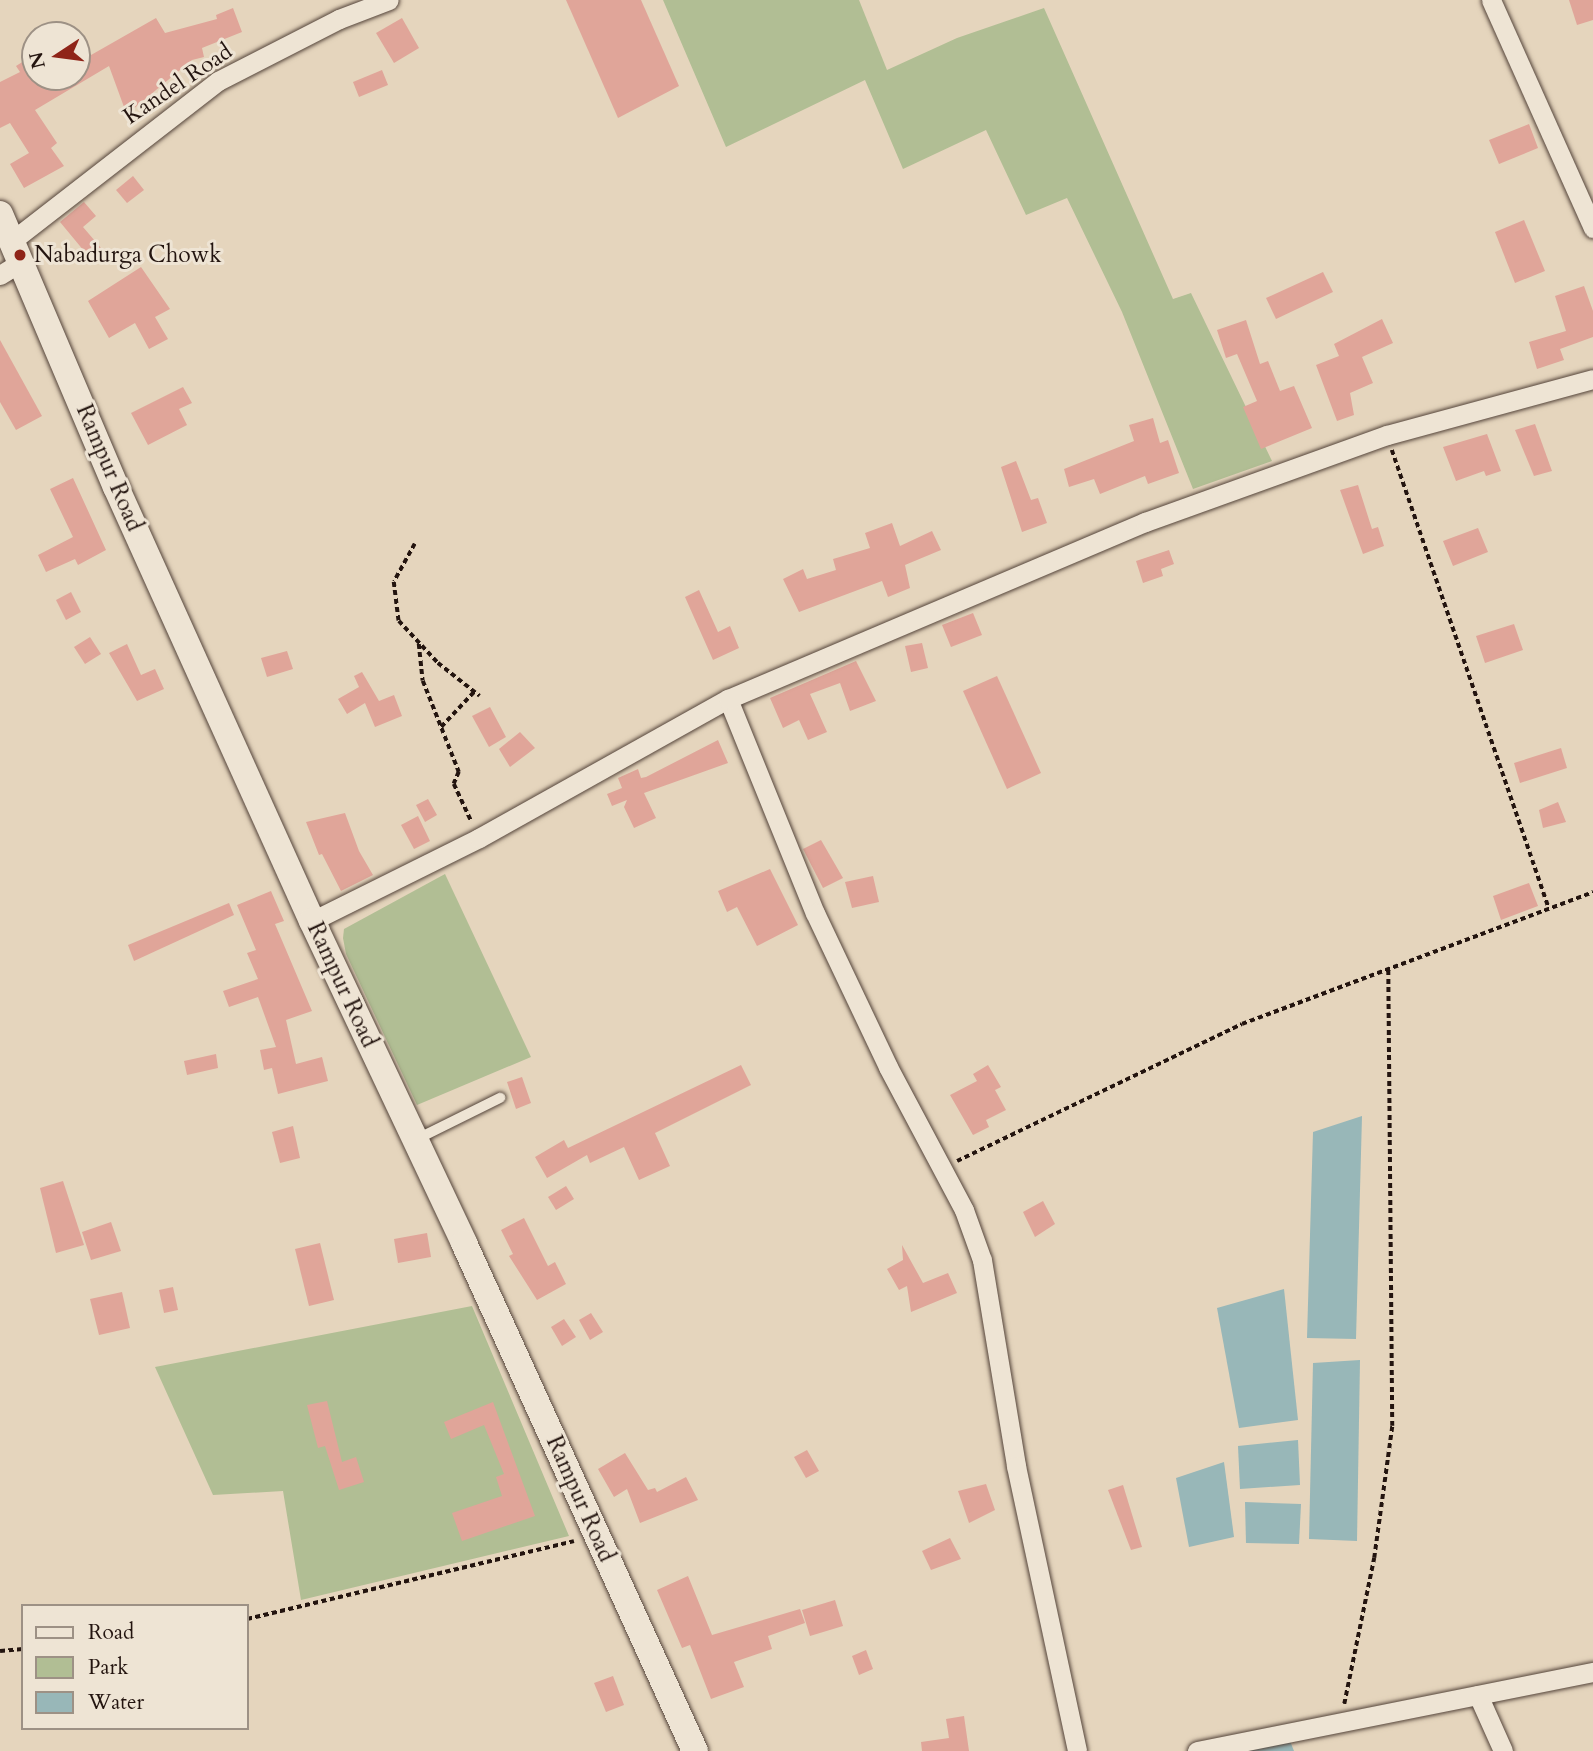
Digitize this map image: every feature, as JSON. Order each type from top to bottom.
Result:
[{"type":"main road","name":"Rampur Road","points":[[0,214],[12,259],[312,921],[417,1139],[695,1751]]},
{"type":"street","name":"Kandel Road","points":[[12,259],[218,81],[339,19],[389,0]]},
{"type":"street","points":[[1491,0],[1593,228]]},
{"type":"street","points":[[312,921],[480,838],[728,699],[1145,522],[1387,435],[1593,379]]},
{"type":"street","points":[[728,699],[815,913],[887,1067],[964,1210],[982,1260],[1016,1466],[1077,1751]]},
{"type":"street","points":[[1197,1751],[1593,1672]]},
{"type":"street","points":[[1478,1695],[1503,1751]]},
{"type":"lane","points":[[417,1139],[500,1098]]},
{"type":"path","points":[[1387,435],[1549,908]]},
{"type":"path","points":[[415,544],[394,582],[399,621],[419,644],[481,696]]},
{"type":"path","points":[[419,644],[423,681],[459,772],[454,784],[480,838]]},
{"type":"path","points":[[441,727],[474,692]]},
{"type":"path","points":[[942,1168],[1242,1024],[1593,892]]},
{"type":"path","points":[[1338,1723],[1355,1666],[1374,1558],[1392,1426],[1388,969]]},
{"type":"path","points":[[248,1619],[597,1535]]},
{"type":"path","points":[[0,1651],[21,1650]]},
{"type":"green space","points":[[663,0],[859,0],[887,70],[957,38],[1044,8],[1173,299],[1191,293],[1272,461],[1193,489],[1122,312],[1067,198],[1026,215],[986,130],[903,169],[865,80],[726,147]]},
{"type":"green space","points":[[445,874],[531,1057],[417,1105],[346,954],[344,929]]},
{"type":"green space","points":[[472,1306],[569,1536],[301,1600],[283,1491],[213,1495],[155,1367]]},
{"type":"water","points":[[1362,1116],[1356,1339],[1307,1338],[1313,1132]]},
{"type":"water","points":[[1284,1289],[1298,1420],[1239,1428],[1217,1308]]},
{"type":"water","points":[[1360,1360],[1357,1541],[1309,1539],[1313,1363]]},
{"type":"water","points":[[1298,1440],[1300,1485],[1240,1489],[1238,1446]]},
{"type":"water","points":[[1224,1462],[1234,1537],[1189,1547],[1176,1478]]},
{"type":"water","points":[[1245,1502],[1301,1504],[1299,1544],[1246,1543]]},
{"type":"water","points":[[1290,1741],[1294,1751],[1239,1751]]},
{"type":"building","points":[[566,0],[641,0],[679,86],[618,118]]},
{"type":"building","points":[[1569,0],[1593,0],[1593,20],[1577,25]]},
{"type":"building","points":[[233,8],[242,32],[202,48],[204,57],[192,60],[132,110],[127,104],[124,107],[109,66],[91,77],[91,55],[156,18],[165,33],[217,19],[216,15]]},
{"type":"building","points":[[402,18],[419,48],[394,63],[376,33]]},
{"type":"building","points":[[21,63],[21,91],[67,91],[35,110],[57,143],[51,148],[64,166],[24,188],[10,164],[29,153],[10,123],[0,128],[0,82],[20,72],[16,66]]},
{"type":"building","points":[[382,70],[388,85],[359,97],[353,82]]},
{"type":"building","points":[[1529,124],[1538,148],[1499,164],[1489,140]]},
{"type":"building","points":[[133,176],[144,190],[127,203],[116,190]]},
{"type":"building","points":[[84,202],[96,216],[83,227],[107,255],[94,263],[60,222]]},
{"type":"building","points":[[1524,220],[1545,271],[1515,283],[1495,232]]},
{"type":"building","points":[[141,267],[170,309],[155,317],[168,339],[149,349],[135,323],[109,338],[88,301]]},
{"type":"building","points":[[1323,272],[1333,292],[1276,319],[1266,298]]},
{"type":"building","points":[[1584,286],[1593,311],[1593,337],[1560,349],[1564,360],[1537,369],[1529,342],[1566,331],[1555,296]]},
{"type":"building","points":[[1382,319],[1393,343],[1362,357],[1373,383],[1350,393],[1354,415],[1337,421],[1316,365],[1339,356],[1334,344]]},
{"type":"building","points":[[1246,320],[1260,364],[1268,361],[1280,391],[1294,386],[1312,428],[1261,449],[1243,407],[1257,401],[1237,354],[1226,358],[1217,330]]},
{"type":"building","points":[[0,340],[42,416],[16,430],[0,402]]},
{"type":"building","points":[[183,387],[192,403],[179,409],[187,425],[148,445],[131,413]]},
{"type":"building","points":[[1153,418],[1160,443],[1168,440],[1179,473],[1148,484],[1145,476],[1100,494],[1094,479],[1069,487],[1064,469],[1134,441],[1129,425]]},
{"type":"building","points":[[1535,424],[1552,471],[1534,476],[1515,430]]},
{"type":"building","points":[[1487,434],[1501,471],[1486,476],[1484,471],[1456,481],[1443,447]]},
{"type":"building","points":[[1016,461],[1031,500],[1038,498],[1047,523],[1022,532],[1001,467]]},
{"type":"building","points":[[73,478],[106,550],[78,565],[75,559],[46,572],[38,555],[73,537],[50,489]]},
{"type":"building","points":[[1358,485],[1372,529],[1378,527],[1384,546],[1363,554],[1340,490]]},
{"type":"building","points":[[892,523],[900,546],[932,531],[941,550],[905,565],[910,588],[888,597],[882,581],[799,612],[783,579],[803,569],[807,579],[836,570],[833,559],[870,548],[865,533]]},
{"type":"building","points":[[1478,528],[1488,552],[1453,566],[1443,541]]},
{"type":"building","points":[[1169,550],[1174,564],[1161,569],[1163,576],[1143,583],[1136,561]]},
{"type":"building","points":[[699,590],[718,632],[730,626],[739,648],[713,660],[685,597]]},
{"type":"building","points":[[71,592],[81,612],[66,620],[56,600]]},
{"type":"building","points":[[973,613],[982,635],[951,647],[942,625]]},
{"type":"building","points":[[1514,624],[1523,650],[1485,663],[1476,636]]},
{"type":"building","points":[[90,637],[101,654],[85,664],[74,647]]},
{"type":"building","points":[[922,643],[928,668],[911,672],[905,646]]},
{"type":"building","points":[[127,644],[141,675],[155,669],[164,689],[137,701],[109,653]]},
{"type":"building","points":[[287,651],[293,669],[267,677],[261,658]]},
{"type":"building","points":[[856,661],[876,701],[850,711],[840,683],[810,694],[827,732],[808,740],[799,720],[783,728],[770,698]]},
{"type":"building","points":[[362,672],[379,701],[394,695],[402,716],[375,727],[365,703],[347,714],[338,699],[359,687],[354,676]]},
{"type":"building","points":[[997,676],[1041,773],[1007,789],[963,691]]},
{"type":"building","points":[[490,707],[506,737],[489,747],[472,716]]},
{"type":"building","points":[[520,732],[535,748],[510,767],[499,749]]},
{"type":"building","points":[[718,740],[728,763],[644,793],[656,818],[634,828],[624,807],[627,800],[612,806],[607,794],[622,788],[618,778],[638,769],[641,778],[646,777]]},
{"type":"building","points":[[1561,748],[1567,768],[1520,783],[1514,763]]},
{"type":"building","points":[[428,799],[437,815],[425,822],[416,805]]},
{"type":"building","points":[[1558,802],[1566,822],[1543,828],[1539,810]]},
{"type":"building","points":[[345,813],[359,851],[373,875],[341,891],[322,854],[319,855],[306,822]]},
{"type":"building","points":[[418,816],[430,841],[414,849],[401,825]]},
{"type":"building","points":[[821,840],[843,878],[823,888],[803,849]]},
{"type":"building","points":[[770,869],[798,925],[757,946],[737,907],[727,912],[718,891]]},
{"type":"building","points":[[873,876],[879,902],[852,908],[845,882]]},
{"type":"building","points":[[1529,883],[1538,906],[1501,920],[1493,896]]},
{"type":"building","points":[[271,891],[284,921],[275,924],[312,1011],[286,1020],[296,1064],[322,1057],[328,1081],[278,1094],[272,1068],[264,1070],[260,1050],[276,1047],[258,997],[229,1007],[223,991],[258,979],[247,953],[256,950],[237,905]]},
{"type":"building","points":[[229,903],[234,915],[134,961],[128,945]]},
{"type":"building","points":[[216,1054],[218,1068],[187,1075],[184,1061]]},
{"type":"building","points":[[741,1065],[751,1085],[655,1133],[670,1166],[639,1180],[624,1147],[590,1163],[587,1155],[547,1178],[535,1157],[564,1140],[568,1148]]},
{"type":"building","points":[[988,1065],[1001,1087],[995,1090],[1006,1110],[986,1120],[989,1127],[973,1135],[950,1095],[977,1081],[973,1074]]},
{"type":"building","points":[[522,1077],[531,1103],[516,1109],[507,1082]]},
{"type":"building","points":[[293,1126],[300,1158],[280,1163],[272,1132]]},
{"type":"building","points":[[63,1181],[84,1245],[56,1253],[40,1188]]},
{"type":"building","points":[[566,1186],[574,1199],[556,1210],[548,1197]]},
{"type":"building","points":[[1043,1201],[1055,1224],[1035,1237],[1023,1212]]},
{"type":"building","points":[[524,1218],[548,1266],[555,1262],[566,1284],[537,1300],[509,1256],[513,1254],[501,1230]]},
{"type":"building","points":[[111,1222],[121,1251],[91,1260],[82,1232]]},
{"type":"building","points":[[427,1233],[431,1257],[398,1263],[394,1239]]},
{"type":"building","points":[[320,1243],[334,1300],[309,1306],[295,1249]]},
{"type":"building","points":[[902,1245],[923,1283],[948,1273],[957,1293],[911,1312],[907,1286],[899,1290],[887,1269],[903,1260]]},
{"type":"building","points":[[173,1287],[178,1310],[164,1313],[159,1290]]},
{"type":"building","points":[[122,1292],[130,1328],[99,1335],[90,1299]]},
{"type":"building","points":[[591,1313],[603,1332],[590,1340],[579,1320]]},
{"type":"building","points":[[564,1319],[576,1337],[562,1346],[551,1327]]},
{"type":"building","points":[[327,1401],[342,1462],[356,1457],[364,1482],[339,1490],[325,1446],[318,1448],[307,1405]]},
{"type":"building","points":[[493,1402],[535,1516],[462,1541],[452,1513],[502,1496],[496,1477],[504,1474],[484,1425],[451,1439],[444,1422]]},
{"type":"building","points":[[807,1450],[819,1471],[806,1478],[794,1457]]},
{"type":"building","points":[[625,1453],[648,1490],[655,1488],[657,1492],[686,1477],[698,1500],[640,1523],[627,1489],[614,1497],[598,1469]]},
{"type":"building","points":[[986,1484],[995,1510],[969,1523],[958,1491]]},
{"type":"building","points":[[1123,1485],[1142,1547],[1131,1550],[1108,1490]]},
{"type":"building","points":[[950,1538],[961,1559],[931,1570],[922,1551]]},
{"type":"building","points":[[688,1576],[712,1635],[800,1609],[805,1623],[768,1636],[772,1649],[734,1662],[744,1687],[711,1699],[690,1645],[682,1648],[657,1590]]},
{"type":"building","points":[[835,1600],[843,1626],[810,1636],[802,1610]]},
{"type":"building","points":[[866,1650],[873,1669],[859,1675],[852,1656]]},
{"type":"building","points":[[613,1676],[624,1705],[606,1712],[594,1683]]},
{"type":"building","points":[[964,1716],[969,1751],[922,1751],[921,1742],[949,1738],[946,1719]]},
{"type":"place","name":"Nabadurga Chowk","points":[[20,255]]}]
